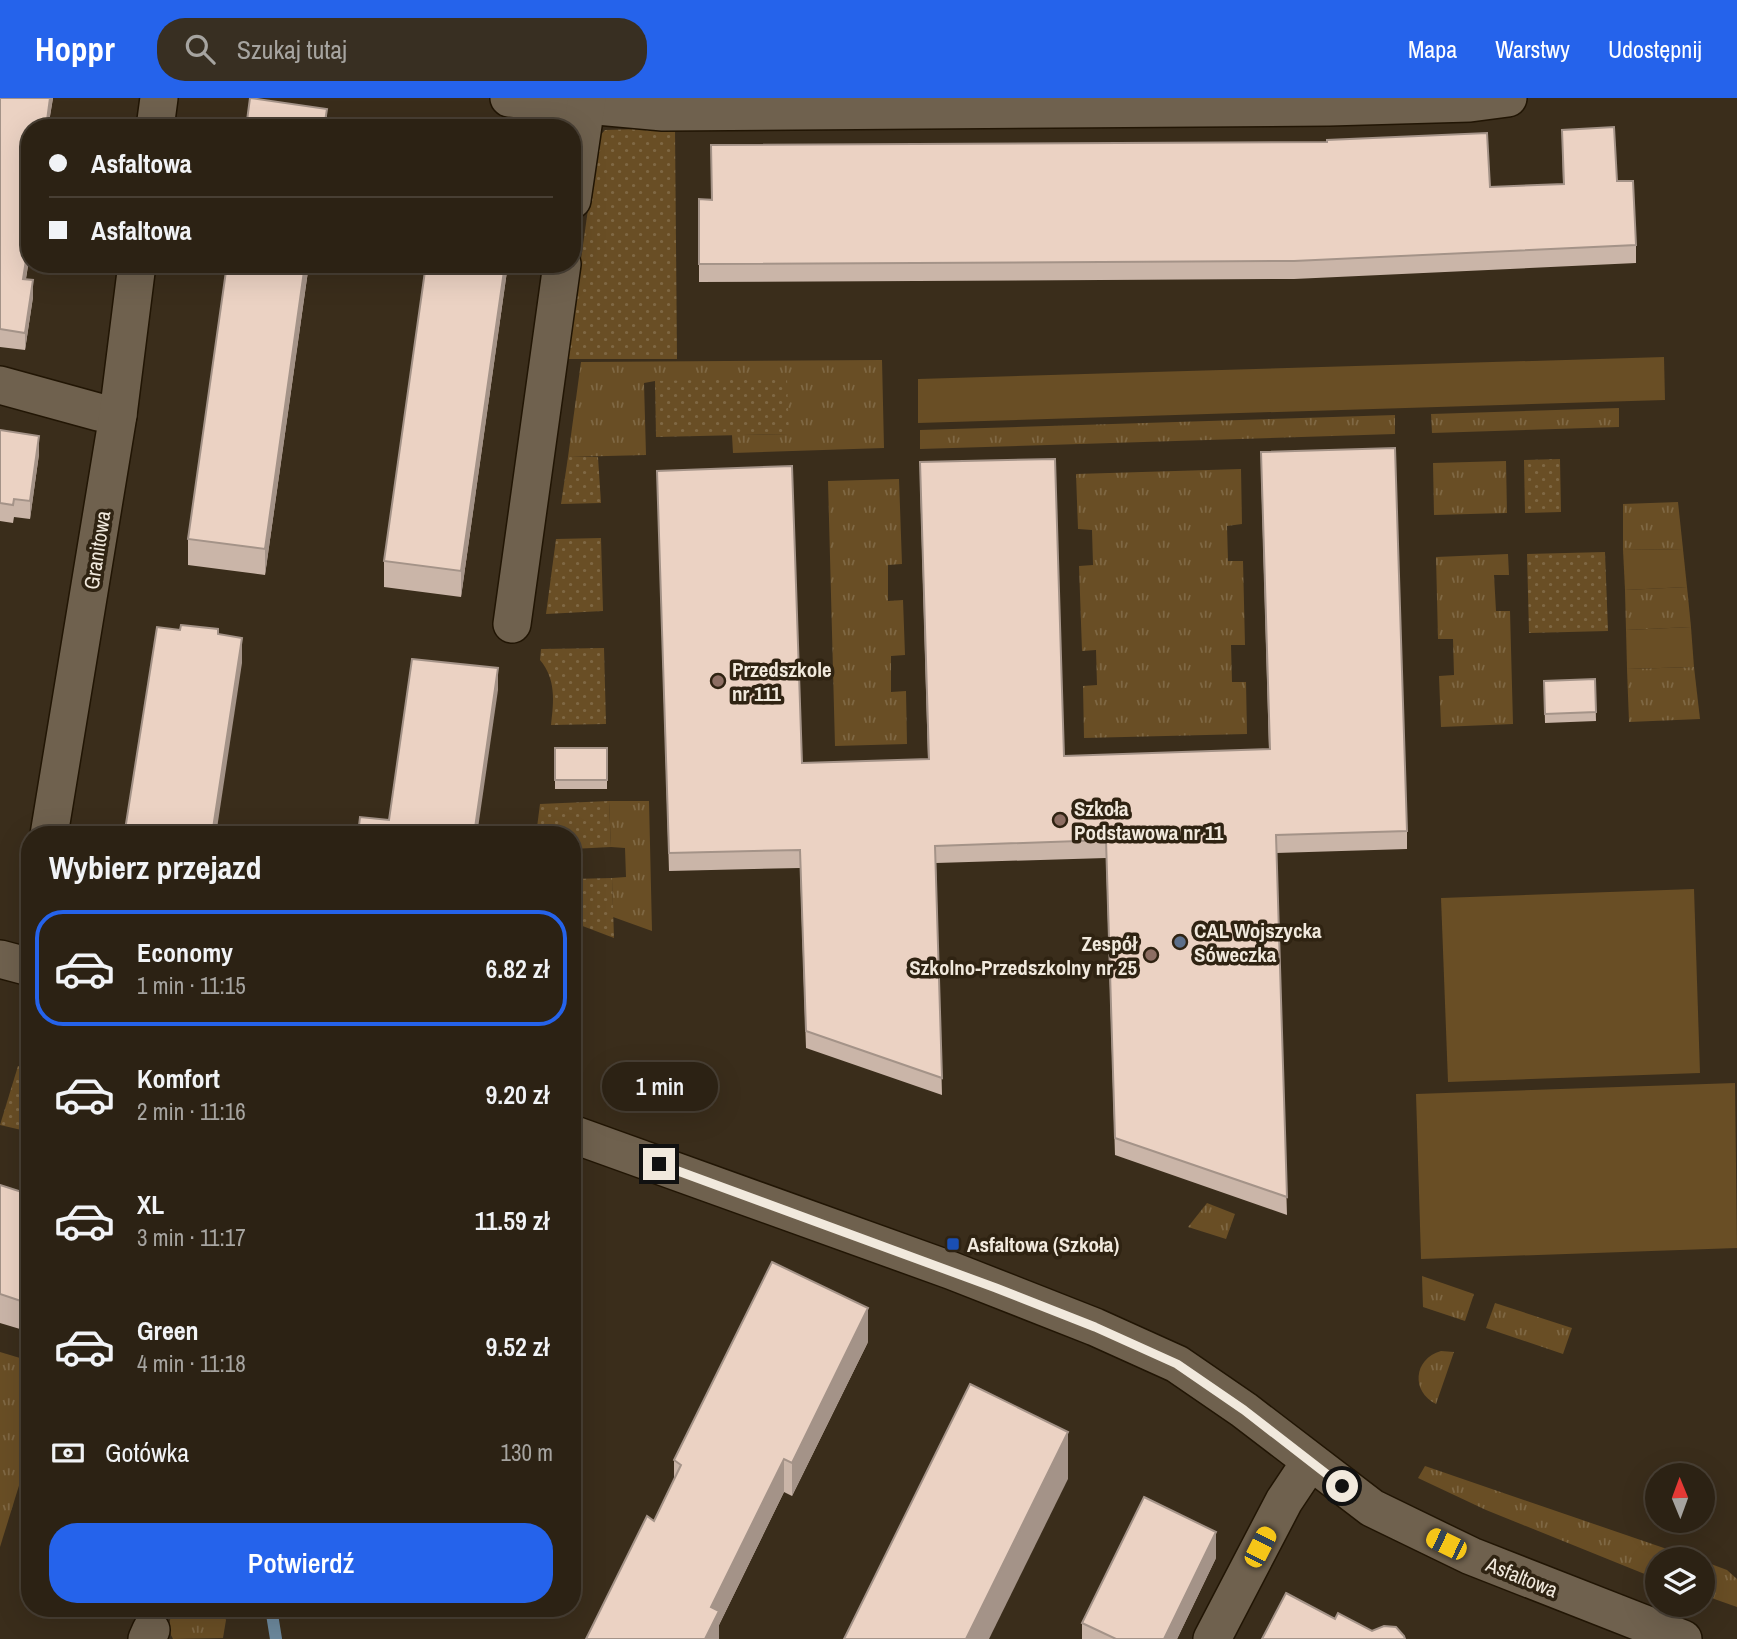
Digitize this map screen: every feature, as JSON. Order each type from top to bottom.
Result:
[{"type":"street","points":[[156,119],[159,98]]},
{"type":"street","points":[[509,98],[587,102],[663,112],[961,104],[1470,103],[1508,98]]},
{"type":"street","points":[[581,141],[587,102]]},
{"type":"street","name":"Granitowa","points":[[50,826],[118,415],[136,273]]},
{"type":"street","points":[[512,624],[561,273]]},
{"type":"street","points":[[0,385],[118,415]]},
{"type":"street","name":"Asfaltowa","points":[[581,1137],[950,1270],[1095,1327],[1177,1364],[1244,1410],[1371,1508],[1471,1556],[1683,1639]]},
{"type":"street","points":[[1212,1639],[1284,1501],[1310,1462]]},
{"type":"green space","points":[[675,128],[677,359],[567,359],[598,138],[605,130]]},
{"type":"green space","points":[[1664,357],[1665,400],[918,423],[918,379]]},
{"type":"green space","points":[[882,360],[884,448],[733,453],[732,435],[789,434],[655,381],[644,383],[646,455],[568,457],[581,362]]},
{"type":"green space","points":[[787,378],[789,434],[656,437],[655,381]]},
{"type":"green space","points":[[1619,408],[1619,427],[1432,433],[1431,414]]},
{"type":"green space","points":[[1395,415],[1395,434],[920,449],[920,430]]},
{"type":"green space","points":[[568,457],[598,457],[601,503],[561,504]]},
{"type":"green space","points":[[1560,459],[1561,512],[1525,513],[1524,460]]},
{"type":"green space","points":[[1506,461],[1507,513],[1434,515],[1433,463]]},
{"type":"green space","points":[[1241,469],[1242,524],[1227,526],[1228,561],[1243,561],[1245,645],[1231,645],[1232,682],[1246,682],[1247,734],[1084,738],[1083,686],[1097,685],[1096,650],[1082,651],[1079,566],[1093,565],[1092,530],[1078,529],[1076,474]]},
{"type":"green space","points":[[899,479],[902,564],[888,565],[888,601],[903,600],[905,655],[891,656],[891,692],[906,691],[907,744],[835,746],[828,481]]},
{"type":"green space","points":[[1678,502],[1683,549],[1623,550],[1623,504]]},
{"type":"green space","points":[[601,538],[603,611],[546,614],[556,539]]},
{"type":"green space","points":[[1683,549],[1687,587],[1625,590],[1623,550]]},
{"type":"green space","points":[[1605,552],[1608,631],[1529,633],[1527,554]]},
{"type":"green space","points":[[1508,554],[1509,575],[1494,575],[1496,611],[1510,611],[1513,724],[1441,727],[1439,676],[1454,675],[1453,639],[1438,639],[1436,557]]},
{"type":"green space","points":[[1687,587],[1691,627],[1626,630],[1625,590]]},
{"type":"green space","points":[[1691,627],[1694,667],[1627,669],[1626,630]]},
{"type":"green space","points":[[604,648],[606,724],[551,725],[553,691],[549,675],[540,660],[541,649]]},
{"type":"green space","points":[[1694,667],[1700,719],[1629,722],[1627,669]]},
{"type":"green space","points":[[609,801],[649,801],[652,931],[613,917],[612,878],[626,877],[625,848],[611,847]]},
{"type":"green space","points":[[609,801],[611,847],[581,849],[581,826],[537,826],[540,804]]},
{"type":"green space","points":[[612,878],[614,938],[581,925],[581,879]]},
{"type":"green space","points":[[1694,889],[1700,1073],[1448,1082],[1441,898]]},
{"type":"green space","points":[[18,1066],[21,1067],[21,1130],[0,1125]]},
{"type":"green space","points":[[1735,1083],[1737,1248],[1421,1259],[1416,1094]]},
{"type":"green space","points":[[1207,1203],[1235,1214],[1226,1239],[1188,1227]]},
{"type":"green space","points":[[1422,1276],[1474,1294],[1465,1321],[1423,1307]]},
{"type":"green space","points":[[1495,1303],[1572,1328],[1563,1354],[1486,1328]]},
{"type":"green space","points":[[1441,1351],[1454,1352],[1436,1404],[1422,1392],[1419,1376],[1425,1361]]},
{"type":"green space","points":[[0,1352],[21,1358],[21,1479],[0,1547]]},
{"type":"green space","points":[[1425,1466],[1661,1547],[1645,1547],[1645,1574],[1486,1510],[1418,1478]]},
{"type":"green space","points":[[1715,1566],[1727,1570],[1737,1579],[1737,1607],[1715,1599]]},
{"type":"green space","points":[[171,1617],[225,1617],[226,1620],[223,1638],[173,1639]]},
{"type":"building","points":[[0,98],[50,98],[47,119],[21,119],[21,273],[24,273],[23,279],[33,280],[25,333],[0,329]]},
{"type":"building","points":[[250,98],[327,109],[325,119],[247,119]]},
{"type":"building","points":[[1614,127],[1617,181],[1633,181],[1636,245],[1294,261],[699,264],[699,199],[712,200],[711,145],[1327,142],[1487,133],[1490,187],[1564,184],[1562,130]]},
{"type":"building","points":[[226,273],[304,273],[265,549],[188,539]]},
{"type":"building","points":[[425,273],[504,273],[461,571],[384,561]]},
{"type":"building","points":[[0,430],[39,436],[30,501],[14,499],[13,505],[0,503]]},
{"type":"building","points":[[1395,448],[1407,831],[1276,835],[1287,1197],[1115,1138],[1106,840],[935,846],[942,1078],[806,1031],[800,850],[669,853],[657,471],[792,466],[802,763],[929,759],[920,462],[1055,459],[1064,756],[1270,749],[1261,452]]},
{"type":"building","points":[[181,625],[218,629],[218,634],[242,638],[213,826],[126,826],[157,627],[180,630]]},
{"type":"building","points":[[412,659],[498,668],[475,826],[359,826],[360,817],[389,820]]},
{"type":"building","points":[[1595,679],[1596,712],[1545,714],[1544,681]]},
{"type":"building","points":[[555,748],[607,748],[607,780],[555,780]]},
{"type":"building","points":[[0,1185],[21,1192],[21,1301],[0,1294]]},
{"type":"building","points":[[772,1262],[868,1308],[792,1463],[784,1459],[711,1607],[719,1611],[705,1639],[586,1639],[647,1516],[654,1521],[681,1465],[674,1460]]},
{"type":"building","points":[[970,1384],[1068,1432],[966,1639],[844,1639]]},
{"type":"building","points":[[1144,1497],[1216,1532],[1164,1639],[1116,1639],[1082,1623]]},
{"type":"building","points":[[1286,1593],[1335,1619],[1338,1613],[1372,1631],[1384,1626],[1396,1627],[1405,1639],[1262,1639]]},
{"type":"waterway","points":[[272,1617],[276,1639]]},
{"type":"place","name":"Przedszkole nr 111","points":[[718,681]]},
{"type":"place","name":"Szkoła Podstawowa nr 11","points":[[1060,820]]},
{"type":"place","name":"CAL Wojszycka Sóweczka","points":[[1180,942]]},
{"type":"place","name":"Zespół Szkolno-Przedszkolny nr 25","points":[[1151,955]]},
{"type":"place","name":"Asfaltowa (Szkoła)","points":[[953,1244]]},
{"type":"route","points":[[659,1164],[996,1288],[1095,1327],[1177,1364],[1244,1410],[1342,1486]]}]
